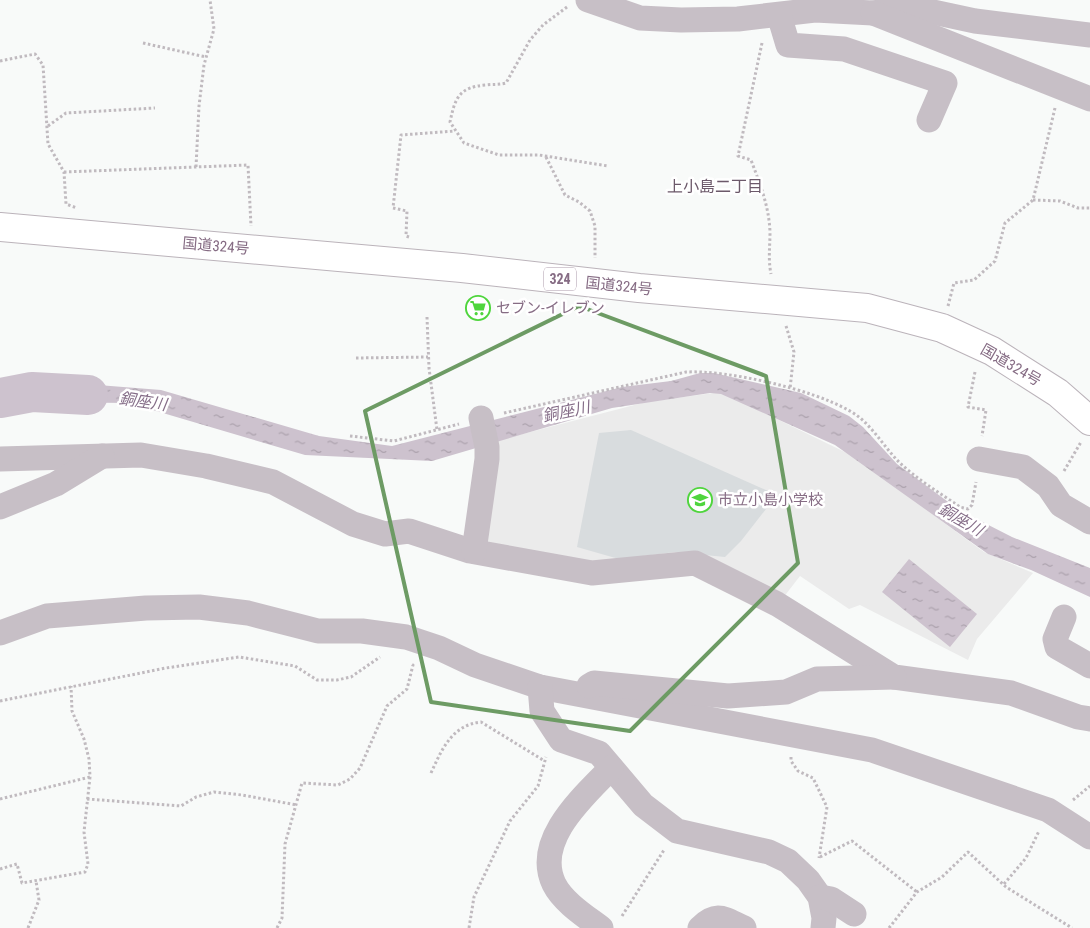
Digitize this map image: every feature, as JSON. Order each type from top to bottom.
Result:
[{"type":"highway","name":"国道324号","points":[[0,227],[462,268],[592,283],[867,308],[942,328],[992,352],[1058,393],[1088,428]]},
{"type":"street","points":[[579,2],[640,18],[780,20],[815,10],[873,13],[910,8],[975,21],[1090,35]]},
{"type":"street","points":[[873,13],[1090,99]]},
{"type":"street","points":[[780,20],[788,45],[844,49],[945,83],[930,120]]},
{"type":"street","points":[[474,551],[483,430]]},
{"type":"street","points":[[0,458],[141,455],[206,466],[273,482],[353,524],[385,534],[409,531],[474,551],[592,572],[695,563],[777,604],[894,677]]},
{"type":"street","points":[[0,507],[56,484],[102,456]]},
{"type":"street","points":[[979,459],[1023,467],[1048,486],[1061,506],[1090,522]]},
{"type":"street","points":[[0,633],[47,616],[146,608],[198,607],[248,614],[318,631],[362,631],[405,649],[439,648],[475,665],[540,688],[872,750],[1048,810],[1090,837]]},
{"type":"street","points":[[1064,617],[1055,639],[1057,647],[1090,666]]},
{"type":"street","points":[[575,694],[594,683],[728,696],[786,692],[817,679],[894,677],[1011,693],[1078,717],[1090,719]]},
{"type":"street","points":[[540,688],[542,711],[561,740],[599,753],[643,804],[677,831],[769,852],[788,862],[815,891],[854,914]]},
{"type":"street","points":[[610,924],[577,911],[554,885],[548,866],[551,851],[561,824],[574,806],[611,768]]},
{"type":"street","points":[[815,891],[824,918],[823,928]]},
{"type":"street","points":[[700,928],[710,919],[720,917],[744,928]]},
{"type":"path","points":[[196,167],[199,106],[206,58],[214,29],[210,0]]},
{"type":"path","points":[[579,2],[543,25],[530,40],[506,82],[471,86],[463,91],[454,102],[450,122],[464,143],[500,155],[545,156],[608,166]]},
{"type":"path","points":[[780,20],[763,37],[738,156],[751,160],[766,200],[770,232],[768,258],[776,299],[794,352],[790,389]]},
{"type":"path","points":[[143,43],[206,58]]},
{"type":"path","points":[[0,61],[35,54],[43,65],[48,144],[64,172],[66,204],[82,210],[76,234]]},
{"type":"path","points":[[942,328],[954,283],[974,280],[995,261],[1005,223],[1033,200],[1060,86]]},
{"type":"path","points":[[47,126],[66,113],[155,108]]},
{"type":"path","points":[[414,239],[406,236],[407,211],[393,208],[401,135],[456,131]]},
{"type":"path","points":[[545,156],[565,195],[579,202],[590,211],[595,226],[597,253],[592,283]]},
{"type":"path","points":[[64,172],[248,165],[252,249]]},
{"type":"path","points":[[1033,200],[1060,201],[1078,208],[1090,208]]},
{"type":"path","points":[[427,317],[428,357],[437,430]]},
{"type":"path","points":[[356,358],[428,357]]},
{"type":"path","points":[[350,436],[394,441],[437,430],[483,430],[686,372],[710,371],[804,392],[850,410],[868,426],[899,463],[960,507],[968,509],[972,505],[986,410],[968,407],[975,372]]},
{"type":"path","points":[[1053,493],[1088,428]]},
{"type":"path","points":[[0,701],[166,668],[239,657],[295,666],[317,680],[337,680],[351,677],[405,649],[413,666],[407,689],[387,706],[360,768],[350,779],[338,785],[302,783],[285,844],[282,918],[277,928]]},
{"type":"path","points":[[0,869],[17,864],[22,884],[85,872],[88,864],[84,832],[90,777],[84,739],[72,711],[71,686]]},
{"type":"path","points":[[431,773],[448,740],[469,723],[480,722],[543,760]]},
{"type":"path","points":[[792,734],[791,761],[798,771],[813,778],[827,807],[815,891]]},
{"type":"path","points":[[469,928],[474,897],[510,821],[538,786],[543,760],[561,740]]},
{"type":"path","points":[[0,799],[90,777]]},
{"type":"path","points":[[87,799],[181,806],[196,797],[214,792],[297,805]]},
{"type":"path","points":[[1004,884],[1026,858],[1048,810]]},
{"type":"path","points":[[610,924],[677,831]]},
{"type":"path","points":[[820,857],[852,841],[917,892]]},
{"type":"path","points":[[889,928],[917,892],[942,877],[968,852],[1004,884],[1067,927],[1072,928]]},
{"type":"path","points":[[28,928],[39,900],[36,881]]},
{"type":"highlighted area","points":[[579,306],[766,376],[798,563],[630,731],[431,702],[365,411]]},
{"type":"shaded area","name":"市立小島小学校","points":[[721,392],[851,455],[984,552],[1033,573],[977,639],[968,660],[860,605],[849,609],[800,576],[783,598],[702,560],[619,565],[481,546],[495,441],[646,402]]},
{"type":"shaded area","points":[[631,430],[777,495],[741,541],[725,557],[675,552],[619,559],[577,547],[599,433]]},
{"type":"water","points":[[700,373],[714,373],[801,393],[849,416],[863,427],[897,464],[959,510],[1012,537],[1090,568],[1090,597],[1031,570],[988,554],[835,445],[721,394],[710,393],[612,408],[432,461],[305,455],[129,403],[30,402],[35,380],[161,390],[319,436],[392,446],[622,387],[671,381]]},
{"type":"water","points":[[909,559],[977,614],[950,647],[882,592]]},
{"type":"waterway","name":"銅座川","points":[[0,398],[32,392],[88,395]]},
{"type":"place","name":"セブン-イレブン","points":[[478,308]]},
{"type":"place","name":"市立小島小学校","points":[[700,500]]},
{"type":"district","name":"上小島二丁目","points":[[715,186]]}]
